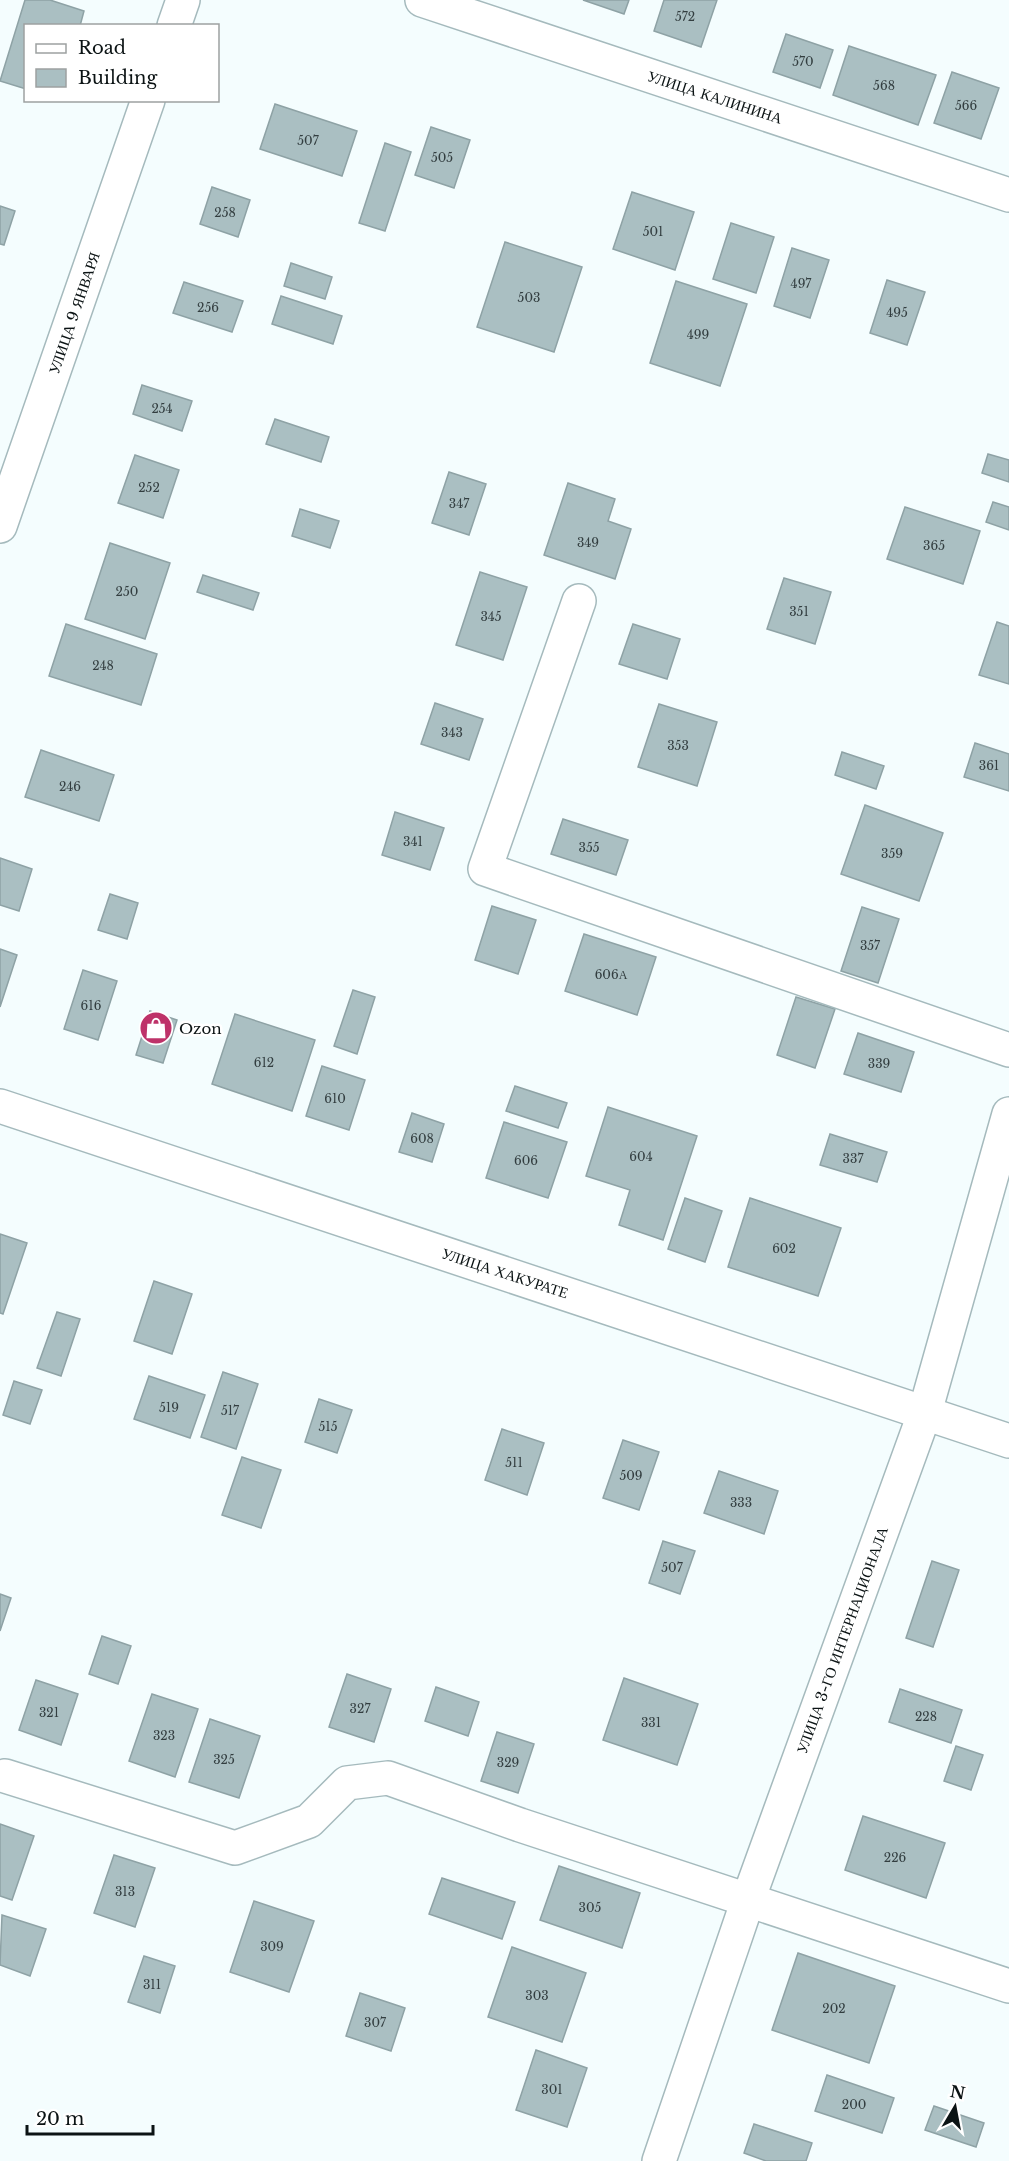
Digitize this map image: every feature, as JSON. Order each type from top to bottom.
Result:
[{"type":"street","points":[[175,24],[183,0]]},
{"type":"street","name":"УЛИЦА КАЛИНИНА","points":[[422,0],[1009,195]]},
{"type":"street","name":"УЛИЦА 9 ЯНВАРЯ","points":[[0,526],[147,102]]},
{"type":"street","points":[[579,601],[485,869],[1009,1050]]},
{"type":"street","name":"УЛИЦА ХАКУРАТЕ","points":[[0,1106],[1009,1441]]},
{"type":"street","name":"УЛИЦА 3-ГО ИНТЕРНАЦИОНАЛА","points":[[659,2161],[748,1900],[925,1412],[1009,1114]]},
{"type":"street","points":[[5,1776],[235,1848],[309,1821],[347,1783],[388,1778],[1009,1986]]},
{"type":"building","points":[[25,0],[50,0],[84,11],[81,24],[24,24],[24,88],[0,81]]},
{"type":"building","points":[[583,0],[629,0],[624,14]]},
{"type":"building","points":[[664,0],[717,0],[701,47],[654,31]]},
{"type":"building","points":[[786,34],[833,50],[820,88],[773,72]]},
{"type":"building","points":[[849,46],[936,75],[918,125],[833,95]]},
{"type":"building","points":[[952,72],[999,88],[981,139],[934,123]]},
{"type":"building","points":[[275,104],[357,131],[342,176],[260,149]]},
{"type":"building","points":[[431,127],[470,140],[454,188],[415,175]]},
{"type":"building","points":[[385,143],[411,152],[385,231],[359,223]]},
{"type":"building","points":[[212,187],[250,200],[238,237],[200,224]]},
{"type":"building","points":[[632,192],[694,212],[675,270],[613,249]]},
{"type":"building","points":[[0,206],[15,211],[4,245],[0,244]]},
{"type":"building","points":[[731,223],[774,237],[756,293],[713,279]]},
{"type":"building","points":[[505,242],[582,267],[554,352],[477,327]]},
{"type":"building","points":[[792,248],[829,260],[810,318],[774,306]]},
{"type":"building","points":[[291,263],[332,277],[325,299],[284,286]]},
{"type":"building","points":[[887,280],[925,292],[907,345],[870,333]]},
{"type":"building","points":[[676,281],[747,304],[720,386],[650,363]]},
{"type":"building","points":[[184,282],[243,301],[232,332],[173,313]]},
{"type":"building","points":[[281,296],[342,316],[333,344],[272,324]]},
{"type":"building","points":[[142,385],[192,401],[182,431],[133,414]]},
{"type":"building","points":[[275,419],[329,437],[321,462],[266,444]]},
{"type":"building","points":[[988,454],[1009,460],[1009,482],[982,473]]},
{"type":"building","points":[[135,455],[179,470],[163,518],[118,503]]},
{"type":"building","points":[[449,472],[486,484],[469,535],[432,523]]},
{"type":"building","points":[[568,483],[615,499],[608,521],[631,529],[615,579],[544,555]]},
{"type":"building","points":[[993,502],[1009,507],[1009,530],[986,522]]},
{"type":"building","points":[[905,507],[980,531],[963,584],[887,559]]},
{"type":"building","points":[[300,509],[339,521],[330,548],[292,536]]},
{"type":"building","points":[[110,543],[170,563],[145,639],[85,619]]},
{"type":"building","points":[[480,572],[527,587],[503,660],[456,645]]},
{"type":"building","points":[[203,575],[259,593],[253,610],[197,592]]},
{"type":"building","points":[[784,578],[831,592],[815,644],[767,629]]},
{"type":"building","points":[[997,622],[1009,626],[1009,684],[979,675]]},
{"type":"building","points":[[66,624],[157,654],[141,705],[49,676]]},
{"type":"building","points":[[633,624],[680,639],[667,679],[619,664]]},
{"type":"building","points":[[435,703],[483,719],[469,760],[421,744]]},
{"type":"building","points":[[659,704],[717,722],[697,786],[638,767]]},
{"type":"building","points":[[975,743],[1009,754],[1009,791],[964,777]]},
{"type":"building","points":[[41,750],[114,775],[99,821],[25,797]]},
{"type":"building","points":[[842,752],[884,766],[876,789],[835,775]]},
{"type":"building","points":[[865,805],[943,833],[919,901],[841,874]]},
{"type":"building","points":[[395,812],[444,828],[430,870],[382,855]]},
{"type":"building","points":[[563,819],[628,840],[616,875],[551,854]]},
{"type":"building","points":[[0,858],[32,869],[19,911],[0,905]]},
{"type":"building","points":[[110,894],[138,903],[127,939],[98,930]]},
{"type":"building","points":[[492,906],[536,920],[518,974],[475,960]]},
{"type":"building","points":[[862,907],[899,919],[878,983],[841,971]]},
{"type":"building","points":[[584,934],[656,957],[637,1015],[565,991]]},
{"type":"building","points":[[0,949],[17,955],[0,1007]]},
{"type":"building","points":[[83,970],[117,981],[98,1040],[64,1029]]},
{"type":"building","points":[[353,990],[375,997],[357,1054],[334,1046]]},
{"type":"building","points":[[796,997],[835,1009],[815,1068],[777,1055]]},
{"type":"building","points":[[150,1011],[177,1020],[163,1063],[136,1055]]},
{"type":"building","points":[[235,1014],[315,1040],[292,1111],[212,1084]]},
{"type":"building","points":[[858,1033],[914,1052],[901,1092],[844,1074]]},
{"type":"building","points":[[322,1066],[365,1080],[349,1130],[306,1116]]},
{"type":"building","points":[[515,1086],[567,1103],[558,1128],[506,1111]]},
{"type":"building","points":[[608,1107],[697,1136],[663,1240],[619,1225],[630,1190],[586,1176]]},
{"type":"building","points":[[412,1113],[444,1124],[432,1162],[399,1152]]},
{"type":"building","points":[[504,1122],[567,1142],[548,1198],[486,1178]]},
{"type":"building","points":[[830,1134],[887,1152],[877,1182],[820,1165]]},
{"type":"building","points":[[685,1198],[722,1211],[705,1262],[668,1249]]},
{"type":"building","points":[[750,1198],[841,1228],[818,1296],[728,1267]]},
{"type":"building","points":[[0,1234],[27,1243],[3,1314],[0,1313]]},
{"type":"building","points":[[154,1281],[192,1294],[172,1354],[134,1341]]},
{"type":"building","points":[[57,1312],[80,1319],[61,1376],[37,1368]]},
{"type":"building","points":[[223,1372],[258,1384],[236,1449],[201,1437]]},
{"type":"building","points":[[149,1376],[205,1395],[190,1438],[134,1419]]},
{"type":"building","points":[[14,1381],[42,1390],[30,1424],[3,1415]]},
{"type":"building","points":[[319,1399],[352,1410],[337,1453],[305,1442]]},
{"type":"building","points":[[502,1429],[544,1443],[527,1495],[485,1480]]},
{"type":"building","points":[[623,1440],[659,1452],[639,1510],[603,1498]]},
{"type":"building","points":[[242,1457],[281,1470],[261,1528],[222,1515]]},
{"type":"building","points":[[719,1471],[778,1491],[764,1534],[704,1513]]},
{"type":"building","points":[[663,1541],[695,1551],[680,1594],[649,1583]]},
{"type":"building","points":[[932,1561],[959,1570],[933,1647],[906,1638]]},
{"type":"building","points":[[0,1594],[11,1598],[0,1631]]},
{"type":"building","points":[[102,1636],[131,1646],[118,1684],[89,1674]]},
{"type":"building","points":[[347,1674],[391,1689],[374,1742],[329,1727]]},
{"type":"building","points":[[624,1678],[698,1704],[677,1765],[603,1740]]},
{"type":"building","points":[[36,1680],[78,1694],[61,1745],[19,1730]]},
{"type":"building","points":[[436,1687],[479,1702],[468,1736],[425,1721]]},
{"type":"building","points":[[900,1689],[962,1710],[951,1743],[889,1722]]},
{"type":"building","points":[[152,1694],[198,1709],[175,1777],[129,1761]]},
{"type":"building","points":[[210,1719],[260,1736],[239,1798],[189,1782]]},
{"type":"building","points":[[497,1732],[534,1744],[518,1793],[481,1781]]},
{"type":"building","points":[[956,1746],[983,1755],[971,1790],[944,1781]]},
{"type":"building","points":[[863,1816],[945,1843],[926,1898],[845,1870]]},
{"type":"building","points":[[0,1824],[34,1836],[12,1900],[0,1896]]},
{"type":"building","points":[[114,1855],[155,1868],[135,1927],[94,1913]]},
{"type":"building","points":[[559,1866],[640,1893],[622,1948],[540,1920]]},
{"type":"building","points":[[442,1878],[515,1902],[502,1939],[429,1914]]},
{"type":"building","points":[[254,1901],[314,1921],[289,1992],[230,1972]]},
{"type":"building","points":[[2,1915],[46,1929],[30,1976],[0,1965]]},
{"type":"building","points":[[512,1947],[586,1973],[562,2042],[488,2017]]},
{"type":"building","points":[[798,1953],[895,1986],[869,2063],[772,2030]]},
{"type":"building","points":[[144,1956],[175,1966],[160,2013],[128,2002]]},
{"type":"building","points":[[360,1993],[405,2008],[391,2051],[346,2036]]},
{"type":"building","points":[[536,2050],[587,2068],[567,2127],[516,2110]]},
{"type":"building","points":[[827,2075],[894,2098],[882,2133],[815,2111]]},
{"type":"building","points":[[934,2106],[984,2123],[976,2147],[925,2130]]},
{"type":"building","points":[[754,2124],[812,2143],[806,2161],[766,2161],[744,2153]]},
{"type":"place","name":"Ozon","points":[[156,1028]]}]
